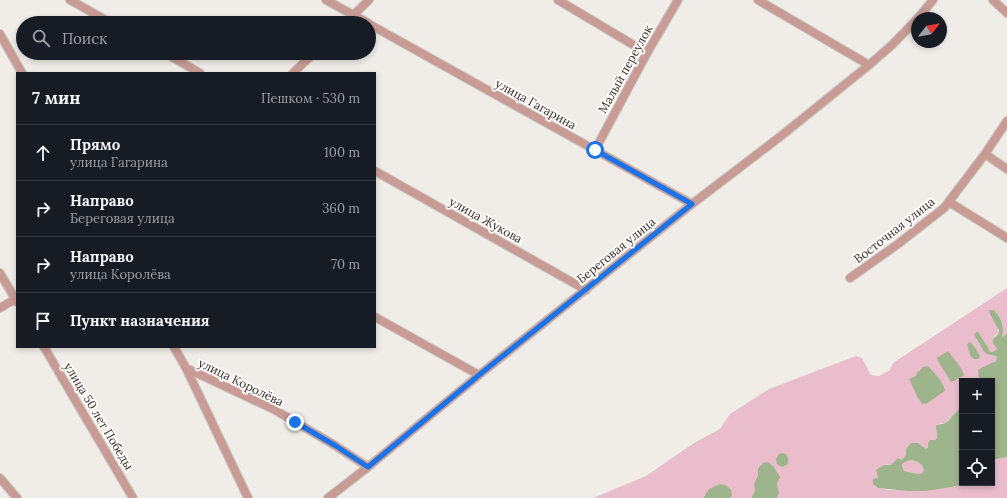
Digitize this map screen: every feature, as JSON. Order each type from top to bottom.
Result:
[{"type":"street","points":[[70,0],[99,16]]},
{"type":"street","name":"улица Гагарина","points":[[326,0],[353,15]]},
{"type":"street","points":[[353,15],[369,0]]},
{"type":"street","points":[[558,0],[647,53]]},
{"type":"street","name":"Малый переулок","points":[[595,150],[647,53],[678,0]]},
{"type":"street","points":[[758,0],[869,65]]},
{"type":"street","name":"Береговая улица","points":[[924,12],[933,0]]},
{"type":"street","points":[[993,0],[1007,13]]},
{"type":"street","name":"Береговая улица","points":[[328,498],[692,204],[781,136],[869,65],[894,44],[911,26]]},
{"type":"street","name":"улица Гагарина","points":[[376,27],[692,204]]},
{"type":"street","points":[[0,34],[21,72]]},
{"type":"street","points":[[177,60],[198,72]]},
{"type":"street","points":[[294,72],[307,60]]},
{"type":"street","name":"Восточная улица","points":[[850,278],[898,244],[944,208],[985,154],[1007,121]]},
{"type":"street","points":[[985,154],[1007,169]]},
{"type":"street","name":"улица Жукова","points":[[376,172],[586,290]]},
{"type":"street","points":[[949,202],[1007,238]]},
{"type":"street","points":[[0,273],[16,300],[0,308]]},
{"type":"street","points":[[376,318],[479,375]]},
{"type":"street","name":"улица 50 лет Победы","points":[[45,348],[133,498]]},
{"type":"street","name":"улица Королёва","points":[[175,348],[186,368],[248,498]]},
{"type":"street","name":"улица Королёва","points":[[186,368],[274,410],[336,446],[368,467]]},
{"type":"street","points":[[0,478],[17,498]]},
{"type":"shaded area","points":[[1007,288],[1007,334],[1002,337],[1002,323],[994,310],[999,333],[994,336],[993,343],[997,349],[990,352],[980,337],[976,340],[985,352],[997,357],[996,361],[979,373],[979,378],[959,378],[959,410],[945,423],[938,424],[936,432],[937,438],[928,443],[926,449],[918,443],[902,460],[896,461],[891,465],[887,464],[880,467],[878,478],[873,484],[878,488],[890,490],[952,487],[959,485],[995,486],[995,459],[1007,457],[1007,498],[777,498],[779,493],[777,483],[758,469],[758,475],[754,484],[755,491],[751,498],[730,498],[732,496],[704,495],[703,498],[593,498],[646,476],[694,443],[720,429],[730,414],[769,389],[856,356],[862,358],[871,375],[879,376],[890,370],[893,363]]},
{"type":"shaded area","points":[[989,310],[994,310],[1000,319],[1003,326],[1002,337],[1007,334],[1007,457],[995,459],[995,378],[979,378],[978,370],[996,361],[997,357],[985,353],[974,335],[976,332],[979,332],[990,352],[997,349],[993,343],[993,339],[999,333],[999,330]]},
{"type":"shaded area","points":[[969,342],[977,350],[980,357],[978,359],[971,357],[967,345]]},
{"type":"shaded area","points":[[948,351],[961,368],[964,375],[951,382],[937,358]]},
{"type":"shaded area","points":[[928,366],[941,381],[945,391],[926,404],[922,404],[909,379],[916,376],[923,367]]},
{"type":"shaded area","points":[[959,409],[959,485],[925,491],[908,491],[878,488],[873,484],[873,479],[878,478],[876,470],[883,466],[891,465],[898,458],[902,460],[906,455],[906,449],[911,443],[918,443],[926,449],[930,440],[935,440],[937,438],[936,426],[947,422]],"holes":[[[911,460],[918,462],[923,466],[924,471],[921,474],[904,471],[902,465],[904,462]]]},
{"type":"shaded area","points":[[779,454],[786,454],[788,464],[782,467],[777,464],[776,459]]},
{"type":"shaded area","points":[[911,460],[920,463],[925,471],[921,474],[904,471],[902,465],[904,461]]},
{"type":"shaded area","points":[[768,462],[774,467],[780,477],[777,483],[779,493],[777,498],[751,498],[755,491],[754,484],[758,475],[758,469],[763,463]]},
{"type":"shaded area","points":[[720,484],[727,486],[731,490],[732,496],[730,498],[703,498],[709,489]]},
{"type":"route","points":[[295,422],[368,467],[479,375],[692,204],[595,150]]}]
